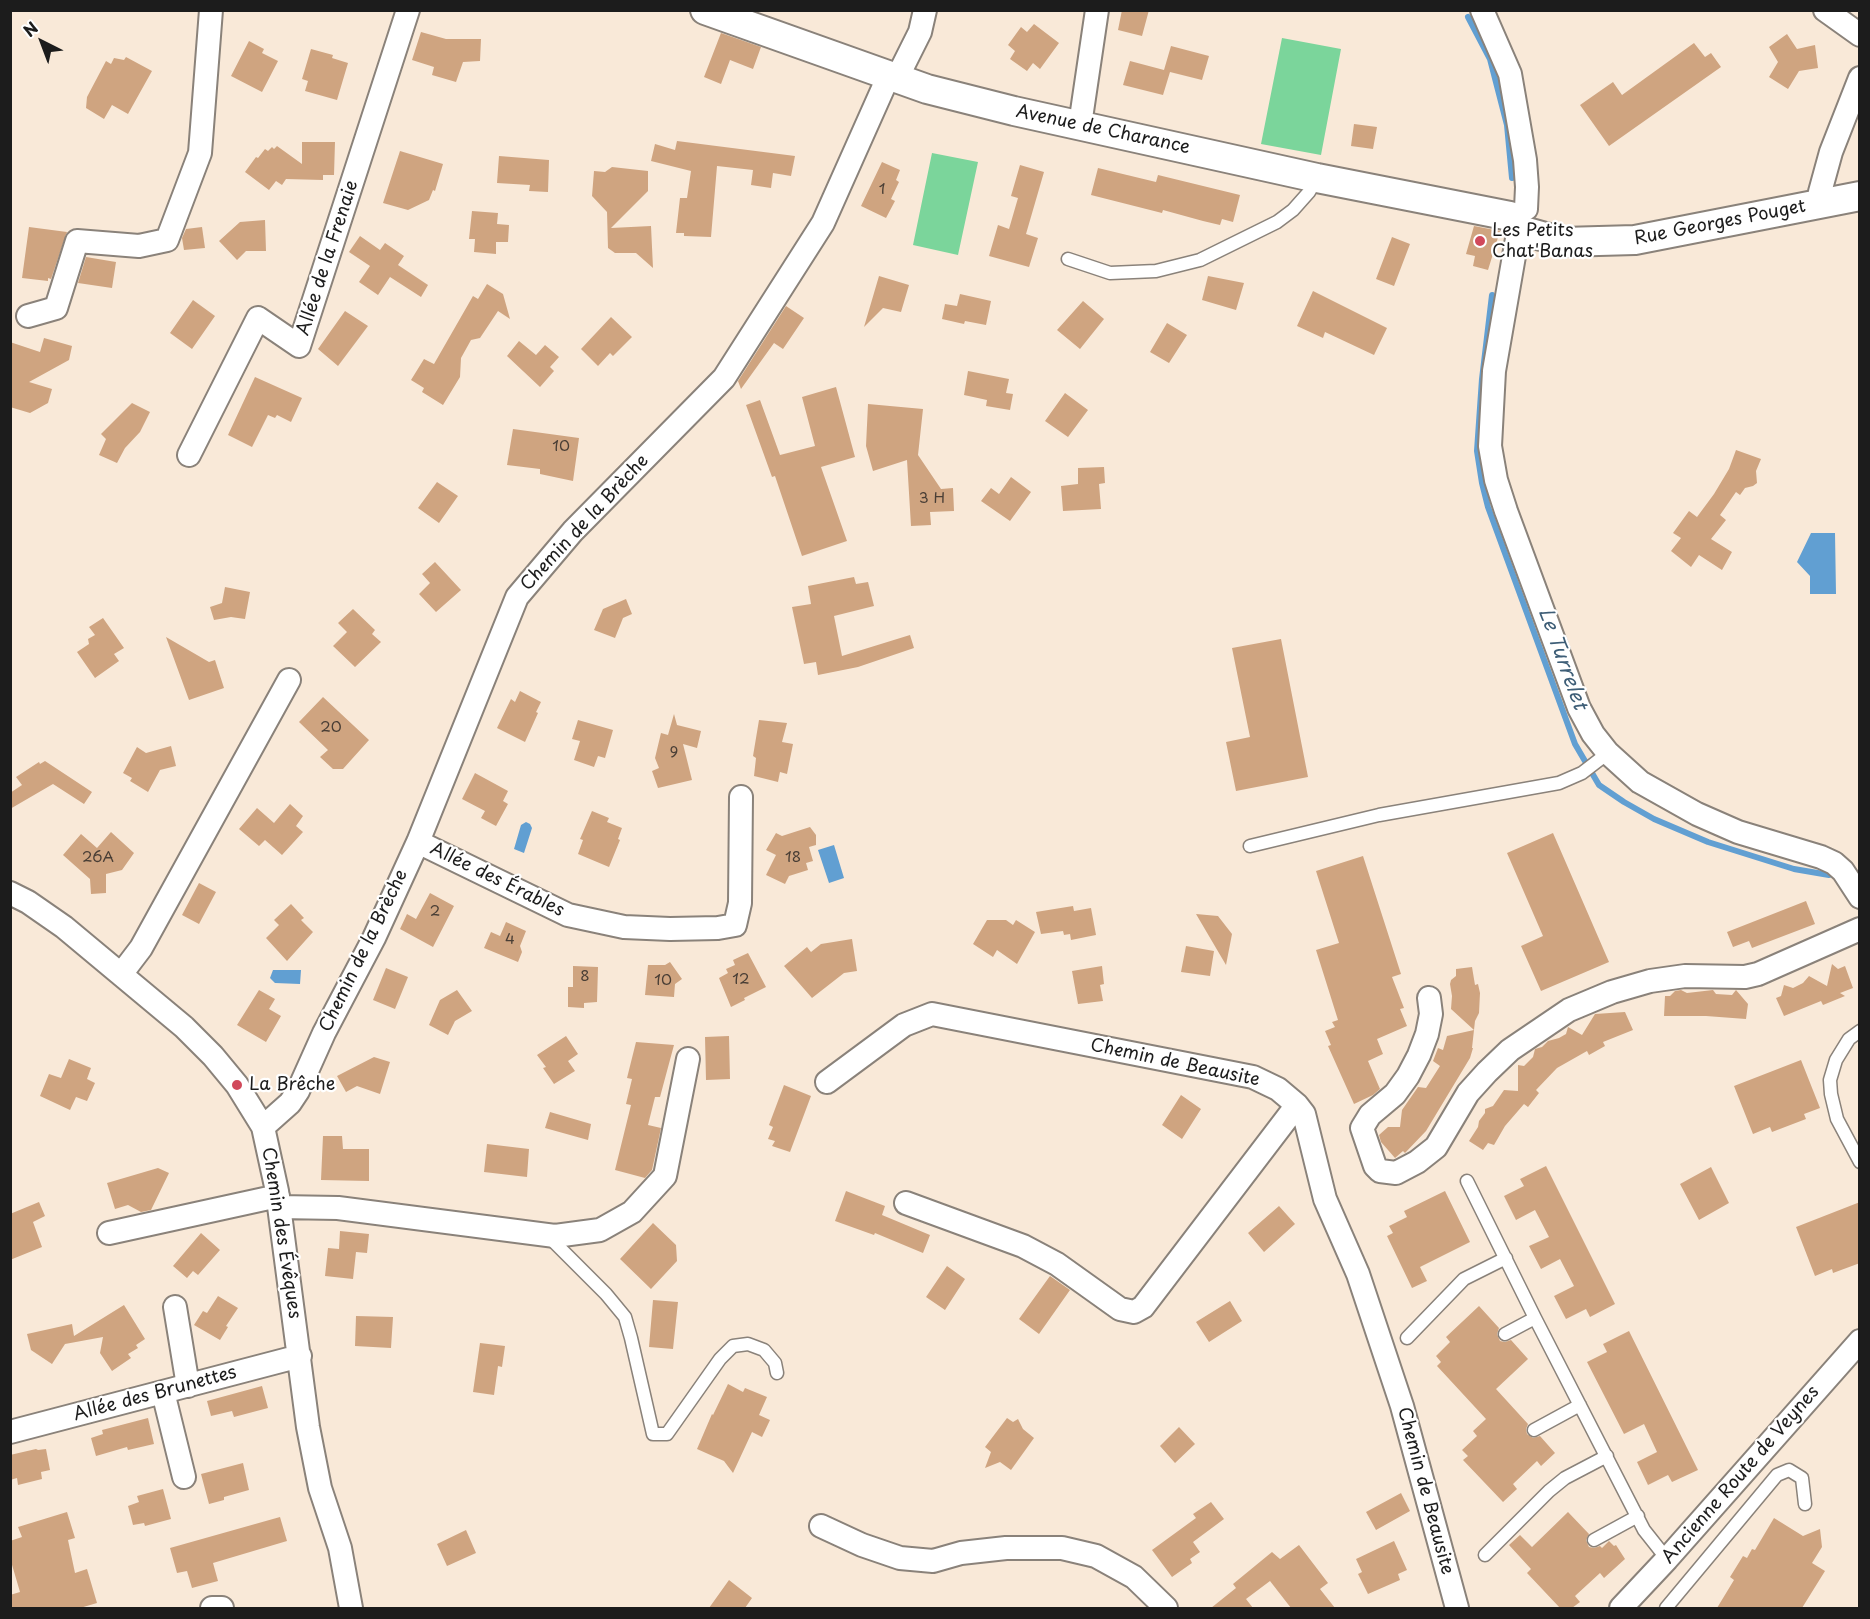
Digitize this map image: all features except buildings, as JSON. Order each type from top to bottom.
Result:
[{"type":"street","points":[[28,316],[56,308],[77,241],[140,246],[167,240],[200,153],[211,10]]},
{"type":"street","name":"Allée de la Frenaie","points":[[189,455],[258,318],[299,346],[408,10]]},
{"type":"street","name":"Chemin de la Brèche","points":[[263,1126],[290,1103],[298,1091],[324,1033],[374,938],[418,842],[517,597],[573,531],[724,378],[823,223],[893,76],[920,32],[925,10]]},
{"type":"street","points":[[1080,125],[1097,10]]},
{"type":"street","points":[[1482,10],[1510,74],[1525,160],[1527,187],[1523,222],[1494,371],[1490,446],[1496,480],[1506,511],[1578,708],[1603,758],[1640,783],[1697,814],[1738,832],[1821,857],[1833,863],[1844,871],[1860,897]]},
{"type":"street","points":[[1825,10],[1860,35]]},
{"type":"street","name":"Avenue de Charance","points":[[723,13],[927,89],[1014,111],[1523,222]]},
{"type":"street","points":[[1820,204],[1820,192],[1831,152],[1860,78]]},
{"type":"street","name":"Rue Georges Pouget","points":[[1523,222],[1554,240],[1579,242],[1635,240],[1860,196]]},
{"type":"street","points":[[122,974],[141,948],[289,680]]},
{"type":"street","name":"Allée des Érables","points":[[418,842],[568,915],[624,927],[718,928],[735,925],[741,903],[741,797]]},
{"type":"street","name":"Chemin des Évêques","points":[[10,893],[28,902],[64,927],[184,1027],[213,1056],[237,1085],[263,1126],[278,1201],[308,1427],[320,1488],[340,1548],[351,1608]]},
{"type":"street","points":[[1429,998],[1431,1014],[1419,1055],[1395,1094],[1370,1115],[1362,1128],[1375,1166],[1380,1171],[1396,1173],[1417,1162],[1436,1147],[1468,1094],[1487,1072],[1510,1050],[1569,1010],[1612,992],[1650,981],[1685,975],[1745,977],[1758,974],[1860,929]]},
{"type":"street","name":"Chemin de Beausite","points":[[827,1082],[904,1025],[932,1014],[1253,1077],[1278,1089],[1304,1114],[1325,1199],[1358,1274],[1402,1406],[1457,1608]]},
{"type":"street","points":[[109,1233],[278,1201],[555,1236],[600,1230],[632,1212],[665,1176],[688,1059]]},
{"type":"street","points":[[906,1203],[1023,1246],[1057,1264],[1120,1309],[1134,1312],[1143,1307],[1297,1105]]},
{"type":"street","points":[[175,1308],[188,1386]]},
{"type":"street","name":"Ancienne Route de Veynes","points":[[1621,1608],[1860,1341]]},
{"type":"street","name":"Allée des Brunettes","points":[[10,1432],[300,1356]]},
{"type":"street","points":[[163,1392],[184,1477]]},
{"type":"street","points":[[820,1526],[862,1545],[900,1558],[933,1561],[962,1553],[1017,1548],[1062,1548],[1096,1556],[1134,1577],[1166,1608]]},
{"type":"street","points":[[212,1608],[222,1608]]},
{"type":"lane","points":[[1068,260],[1110,273],[1156,271],[1200,260],[1277,222],[1304,198],[1317,178]]},
{"type":"lane","points":[[1250,846],[1379,815],[1558,783],[1582,773],[1603,758]]},
{"type":"lane","points":[[1860,1031],[1849,1039],[1836,1060],[1830,1080],[1837,1119],[1860,1162]]},
{"type":"lane","points":[[1467,1180],[1644,1530],[1667,1559]]},
{"type":"lane","points":[[547,1235],[606,1294],[625,1317],[653,1434],[667,1434],[720,1359],[733,1346],[748,1344],[764,1350],[776,1363],[777,1373]]},
{"type":"lane","points":[[1407,1338],[1464,1279],[1506,1258]]},
{"type":"lane","points":[[1505,1334],[1535,1318]]},
{"type":"lane","points":[[1534,1430],[1580,1405]]},
{"type":"lane","points":[[1485,1555],[1549,1491],[1565,1478],[1607,1455]]},
{"type":"lane","points":[[1666,1608],[1777,1475],[1789,1470],[1802,1478],[1805,1504]]},
{"type":"lane","points":[[1594,1540],[1638,1516]]},
{"type":"green space","points":[[1282,38],[1341,49],[1321,155],[1261,144]]},
{"type":"green space","points":[[932,153],[978,162],[958,255],[913,245]]},
{"type":"water","points":[[1811,533],[1835,533],[1836,594],[1810,594],[1810,576],[1797,562]]},
{"type":"water","points":[[526,822],[532,828],[524,853],[514,849],[521,825]]},
{"type":"water","points":[[834,845],[844,878],[829,883],[818,850]]},
{"type":"water","points":[[273,970],[301,970],[300,984],[275,983],[270,978]]},
{"type":"waterway","name":"Le Turrelet","points":[[1468,17],[1490,59],[1507,125],[1512,178]]},
{"type":"waterway","name":"Le Turrelet","points":[[1492,295],[1482,379],[1477,451],[1482,483],[1488,507],[1575,744],[1599,785],[1654,819],[1708,842],[1794,869],[1829,875]]},
{"type":"place","name":"Les Petits Chat'Banas","points":[[1480,241]]},
{"type":"place","name":"La Brêche","points":[[237,1085]]}]
